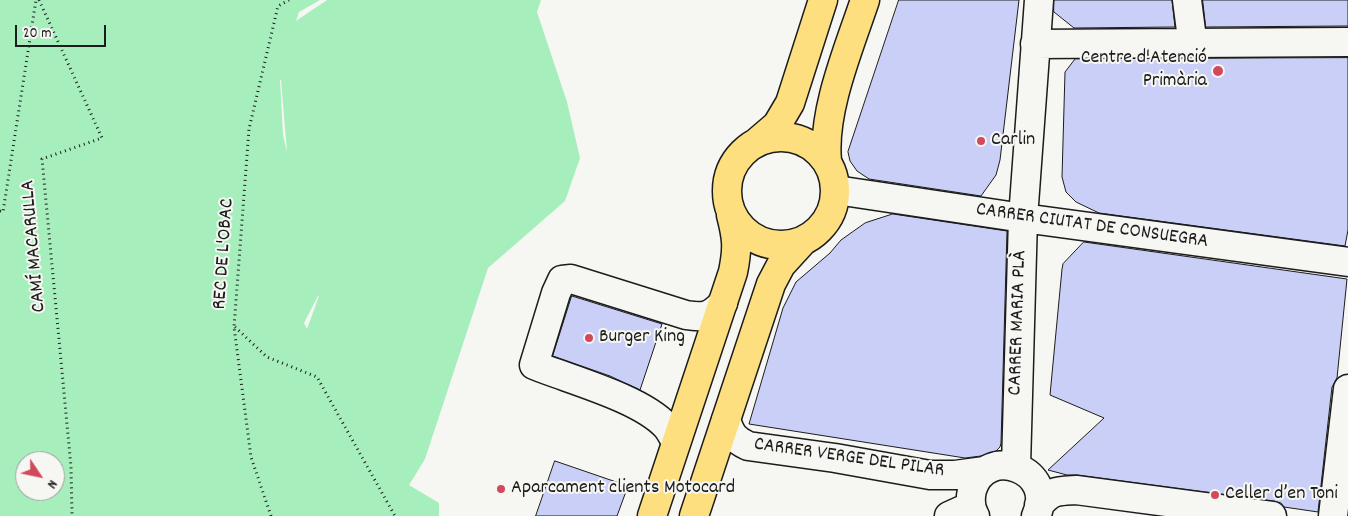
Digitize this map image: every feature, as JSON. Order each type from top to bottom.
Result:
[{"type":"highway","points":[[652,516],[723,303],[738,252],[727,191],[728,182],[734,166],[743,153],[777,125],[790,103],[823,0]]},
{"type":"highway","points":[[827,161],[826,129],[865,0]]},
{"type":"highway","points":[[694,516],[771,284],[781,265],[802,242],[823,226],[830,215],[834,203],[836,190],[833,175],[827,161],[818,151],[807,143],[794,138],[781,137],[756,143]]},
{"type":"highway","points":[[730,208],[741,228],[759,240],[780,246],[802,242]]},
{"type":"street","name":"CARRER MARIA PLÀ","points":[[1016,466],[1023,218],[1039,0]]},
{"type":"street","points":[[1187,0],[1191,30]]},
{"type":"street","points":[[1035,44],[1348,42]]},
{"type":"street","name":"CARRER CIUTAT DE CONSUEGRA","points":[[836,190],[1023,218],[1348,262]]},
{"type":"street","points":[[676,442],[668,427],[653,414],[607,392],[534,366],[556,293],[562,280],[571,279],[700,318],[714,313],[723,303]]},
{"type":"street","points":[[1333,516],[1348,389]]},
{"type":"street","name":"CARRER VERGE DEL PILAR","points":[[726,420],[731,434],[738,441],[748,446],[930,474],[955,475],[985,471],[994,466],[1016,466]]},
{"type":"street","points":[[1016,466],[1026,471],[1034,479],[1038,489],[1037,510]]},
{"type":"street","points":[[965,513],[973,488],[978,478],[985,471]]},
{"type":"street","points":[[1037,510],[1048,495],[1058,491],[1076,490],[1272,516]]},
{"type":"path","name":"CAMÍ MACARULLA","points":[[0,211],[3,212],[37,0]]},
{"type":"path","name":"CAMÍ MACARULLA","points":[[37,0],[102,138],[42,160],[71,467],[72,516]]},
{"type":"path","name":"REC DE L'OBAC","points":[[271,516],[251,457],[234,327],[249,129],[278,6],[289,0]]},
{"type":"path","points":[[234,327],[266,357],[317,377],[395,516]]},
{"type":"green space","points":[[0,0],[320,0],[299,12],[296,21],[327,0],[541,0],[537,12],[567,102],[580,158],[565,201],[488,268],[425,459],[409,485],[439,503],[439,516],[0,516]],"holes":[[[281,80],[287,152],[283,135]],[[319,296],[307,329],[304,323]]]},
{"type":"building","points":[[899,0],[1019,0],[1000,160],[996,175],[981,196],[869,179],[857,171],[850,161],[848,152]]},
{"type":"building","points":[[1054,0],[1172,0],[1175,27],[1074,28],[1054,12]]},
{"type":"building","points":[[1203,0],[1348,0],[1348,26],[1206,27]]},
{"type":"building","points":[[1348,58],[1348,230],[1345,246],[1099,213],[1076,202],[1066,192],[1062,177],[1065,72],[1075,59]]},
{"type":"building","points":[[893,214],[1007,231],[1001,443],[996,451],[981,456],[965,458],[749,424],[783,308],[796,282],[830,253],[841,240],[865,223]]},
{"type":"building","points":[[1084,242],[1347,279],[1337,378],[1332,387],[1318,512],[1284,507],[1281,503],[1274,501],[1067,475],[1048,470],[1104,418],[1050,395],[1063,264]]},
{"type":"building","points":[[572,296],[662,324],[640,390],[610,376],[553,356]]},
{"type":"building","points":[[555,461],[628,486],[617,516],[536,516]]},
{"type":"place","name":"Centre d'Atenció Primària","points":[[1218,71]]},
{"type":"place","name":"Carlin","points":[[981,141]]},
{"type":"place","name":"Burger King","points":[[589,338]]},
{"type":"place","name":"Aparcament clients Motocard","points":[[501,489]]},
{"type":"place","name":"Celler d’en Toni","points":[[1215,495]]}]
